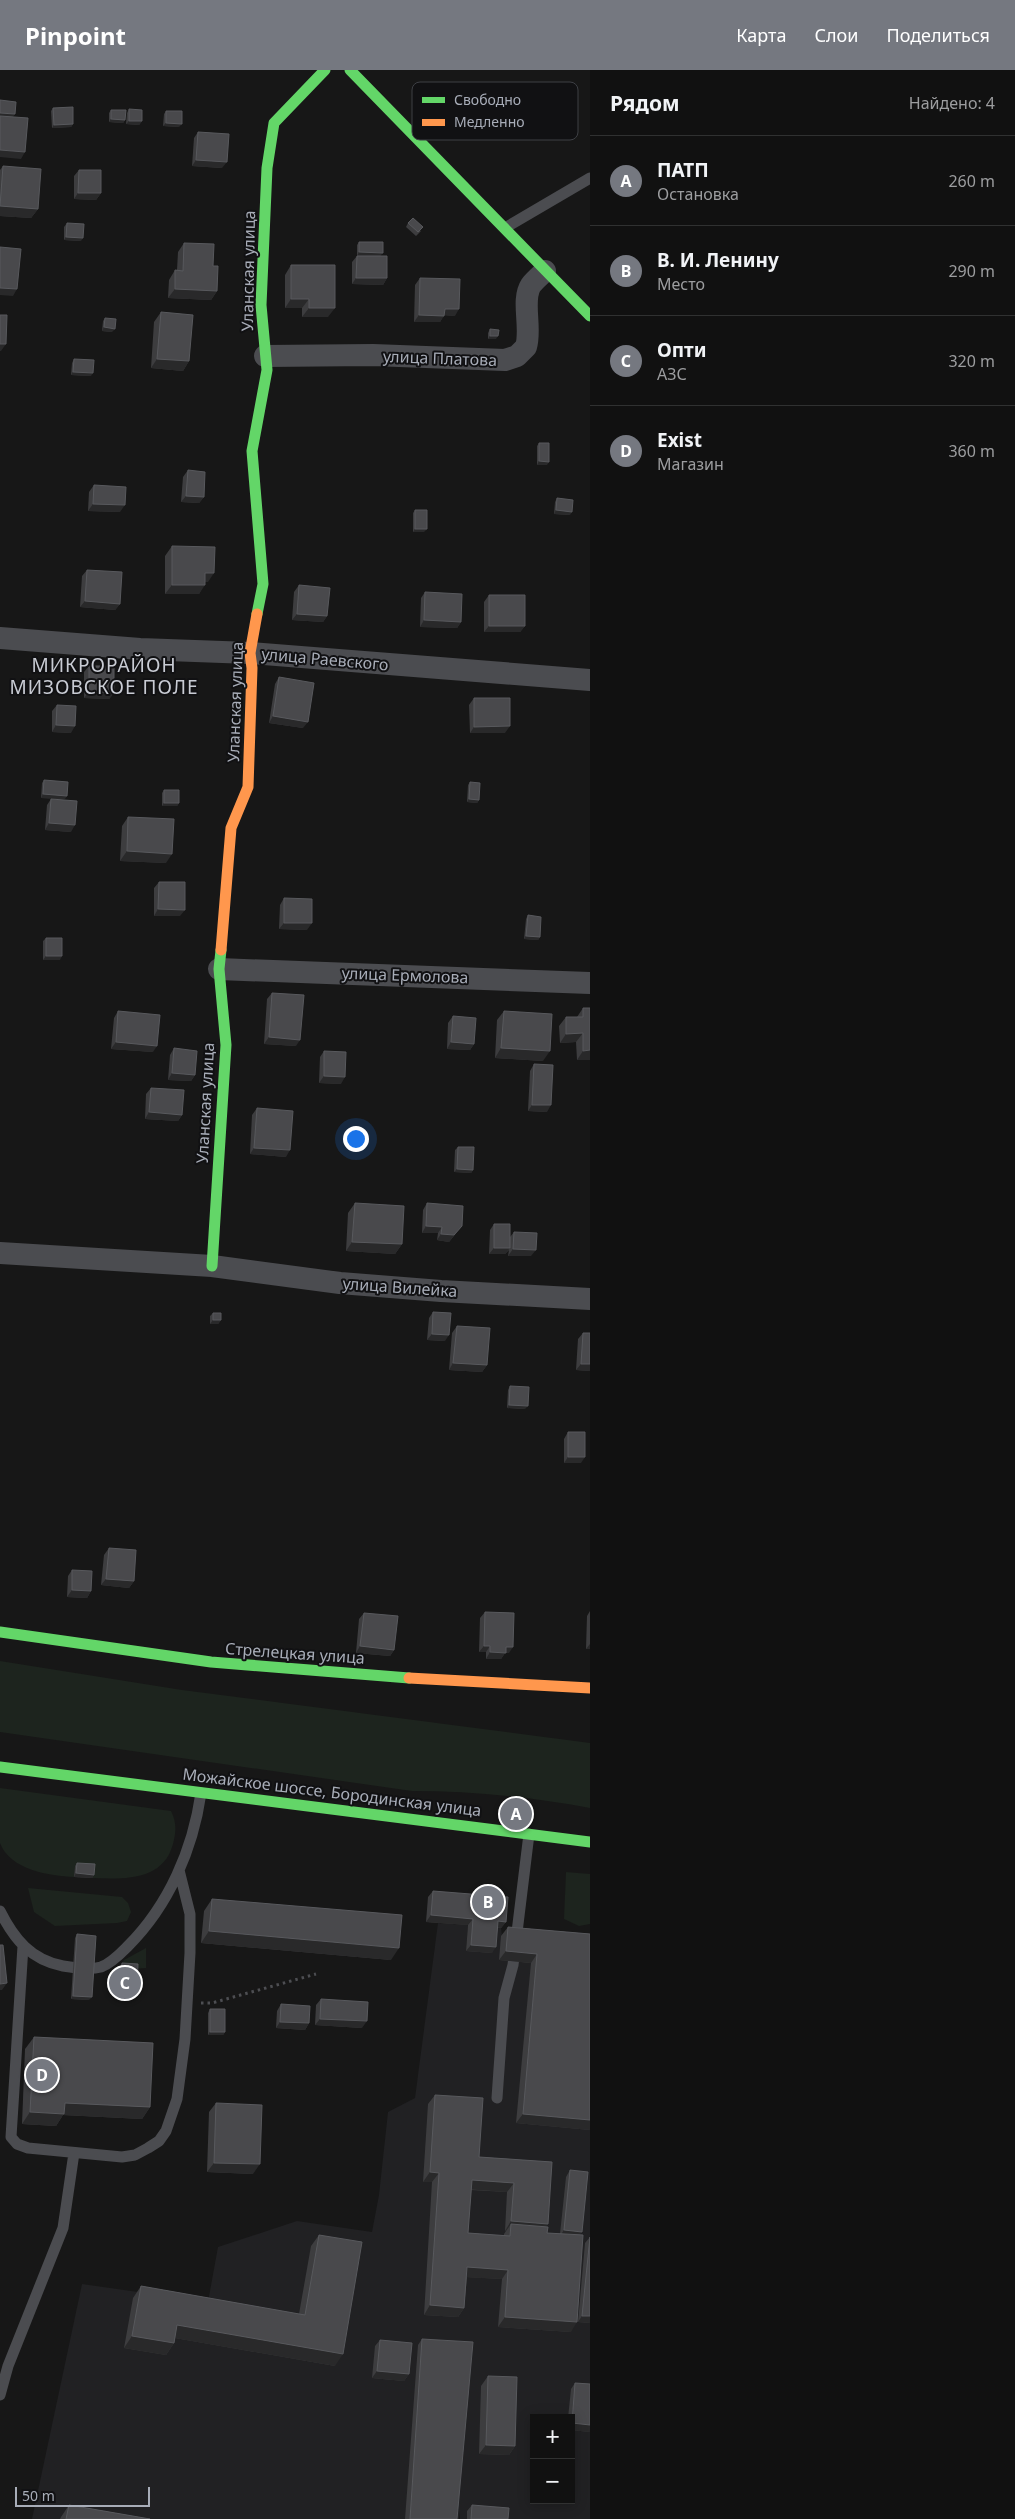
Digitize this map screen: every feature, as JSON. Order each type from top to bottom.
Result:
[{"type":"street","name":"Уланская улица","points":[[212,1266],[226,1045],[219,969],[231,828],[248,786],[252,668],[250,653],[263,584],[252,451],[267,370],[261,305],[267,168],[271,132],[274,123],[325,70]]},
{"type":"street","points":[[350,70],[412,133]]},
{"type":"street","points":[[419,140],[590,316]]},
{"type":"street","name":"улица Платова","points":[[265,356],[373,356],[504,360],[517,356],[526,347],[529,325],[527,294],[531,285],[545,271]]},
{"type":"street","name":"улица Раевского","points":[[0,638],[140,650],[250,653],[590,680]]},
{"type":"street","name":"улица Ермолова","points":[[219,969],[590,984]]},
{"type":"street","name":"улица Вилейка","points":[[0,1253],[212,1266],[340,1283],[590,1299]]},
{"type":"street","name":"Стрелецкая улица","points":[[0,1632],[211,1662],[416,1678],[590,1688]]},
{"type":"street","name":"Можайское шоссе, Бородинская улица","points":[[0,1767],[590,1842]]},
{"type":"lane","points":[[505,228],[590,178]]},
{"type":"lane","points":[[0,1911],[22,1946],[41,1959],[59,1965],[92,1968],[104,1966],[118,1956],[143,1931],[158,1909],[179,1870],[192,1838],[202,1792]]},
{"type":"lane","points":[[497,2098],[504,1998],[513,1966],[529,1834]]},
{"type":"lane","points":[[22,1946],[11,2137],[17,2144],[28,2148],[122,2157],[134,2155],[158,2141],[172,2118],[177,2099],[185,2039],[190,1914],[179,1870]]},
{"type":"lane","points":[[0,2395],[8,2366],[63,2228],[74,2153]]},
{"type":"path","points":[[187,2003],[212,2004],[316,1974]]},
{"type":"shaded area","points":[[0,1661],[182,1690],[590,1743],[590,1808],[501,1795],[412,1791],[0,1732]]},
{"type":"shaded area","points":[[0,1788],[171,1811],[175,1828],[173,1844],[168,1856],[160,1865],[151,1872],[140,1876],[92,1878],[93,1867],[75,1866],[74,1877],[32,1870],[12,1860],[0,1843]]},
{"type":"shaded area","points":[[566,1872],[590,1874],[590,1924],[579,1926],[564,1919]]},
{"type":"shaded area","points":[[28,1888],[122,1897],[128,1903],[131,1912],[127,1921],[117,1923],[55,1926],[34,1912]]},
{"type":"shaded area","points":[[438,1923],[468,1925],[466,1951],[494,1927],[501,1928],[502,1936],[590,1944],[590,2519],[460,2519],[460,2511],[459,2519],[32,2519],[82,2284],[208,2302],[218,2247],[297,2221],[372,2232],[379,2195],[388,2112],[415,2098]]},
{"type":"shaded area","points":[[146,1948],[146,1968],[118,1970],[124,1960]]},
{"type":"building","points":[[0,100],[16,102],[15,114],[0,113]]},
{"type":"building","points":[[73,107],[73,124],[54,125],[53,108]]},
{"type":"building","points":[[129,109],[142,110],[142,121],[129,121]]},
{"type":"building","points":[[111,110],[126,110],[125,120],[111,119]]},
{"type":"building","points":[[166,111],[182,111],[182,124],[166,123]]},
{"type":"building","points":[[0,116],[28,118],[25,152],[0,150]]},
{"type":"building","points":[[198,132],[229,134],[227,162],[196,160]]},
{"type":"building","points":[[3,166],[41,169],[38,209],[0,206]]},
{"type":"building","points":[[79,170],[101,170],[101,193],[78,193]]},
{"type":"building","points":[[413,218],[423,227],[418,232],[408,223]]},
{"type":"building","points":[[67,223],[84,224],[83,238],[66,237]]},
{"type":"building","points":[[359,242],[383,242],[383,253],[359,252]]},
{"type":"building","points":[[184,243],[214,244],[213,266],[218,266],[217,291],[175,289],[175,270],[183,271]]},
{"type":"building","points":[[0,247],[21,249],[17,289],[0,288]]},
{"type":"building","points":[[357,256],[387,256],[387,278],[356,278]]},
{"type":"building","points":[[291,265],[335,265],[335,308],[309,308],[309,299],[291,299]]},
{"type":"building","points":[[420,278],[460,279],[459,309],[445,309],[444,316],[419,315]]},
{"type":"building","points":[[161,312],[193,315],[189,361],[157,359]]},
{"type":"building","points":[[0,315],[7,315],[6,344],[0,344]]},
{"type":"building","points":[[105,318],[116,319],[115,329],[104,327]]},
{"type":"building","points":[[490,329],[499,330],[498,336],[490,336]]},
{"type":"building","points":[[74,359],[94,360],[93,373],[73,372]]},
{"type":"building","points":[[539,443],[549,443],[549,462],[539,461]]},
{"type":"building","points":[[188,470],[205,472],[204,497],[186,496]]},
{"type":"building","points":[[94,485],[126,487],[125,505],[93,504]]},
{"type":"building","points":[[557,498],[573,500],[572,512],[556,510]]},
{"type":"building","points":[[415,510],[427,510],[427,529],[415,529]]},
{"type":"building","points":[[172,546],[215,547],[214,573],[205,573],[205,585],[172,585]]},
{"type":"building","points":[[87,570],[122,572],[120,604],[85,601]]},
{"type":"building","points":[[299,585],[330,588],[327,616],[297,614]]},
{"type":"building","points":[[425,592],[462,594],[461,622],[424,620]]},
{"type":"building","points":[[489,595],[525,595],[525,626],[489,626]]},
{"type":"building","points":[[89,666],[114,666],[114,693],[89,692]]},
{"type":"building","points":[[279,677],[314,683],[308,722],[273,716]]},
{"type":"building","points":[[474,698],[510,698],[510,726],[474,727]]},
{"type":"building","points":[[57,705],[76,706],[75,726],[56,725]]},
{"type":"building","points":[[44,780],[68,782],[67,796],[43,794]]},
{"type":"building","points":[[470,782],[480,783],[479,800],[469,799]]},
{"type":"building","points":[[164,790],[179,790],[179,803],[164,803]]},
{"type":"building","points":[[51,799],[77,801],[75,825],[49,823]]},
{"type":"building","points":[[128,817],[174,819],[172,854],[127,851]]},
{"type":"building","points":[[159,882],[185,882],[185,910],[158,909]]},
{"type":"building","points":[[284,898],[312,899],[312,923],[284,923]]},
{"type":"building","points":[[528,915],[541,917],[540,937],[526,936]]},
{"type":"building","points":[[46,938],[62,938],[62,956],[46,956]]},
{"type":"building","points":[[272,993],[304,995],[300,1040],[269,1037]]},
{"type":"building","points":[[583,1008],[590,1008],[590,1050],[583,1051],[583,1033],[566,1034],[566,1017],[583,1017]]},
{"type":"building","points":[[118,1011],[160,1015],[157,1046],[116,1042]]},
{"type":"building","points":[[504,1011],[552,1014],[550,1051],[501,1048]]},
{"type":"building","points":[[453,1016],[476,1018],[474,1044],[451,1042]]},
{"type":"building","points":[[174,1048],[197,1051],[195,1075],[172,1073]]},
{"type":"building","points":[[324,1051],[346,1052],[345,1077],[324,1076]]},
{"type":"building","points":[[534,1064],[553,1065],[551,1105],[532,1105]]},
{"type":"building","points":[[151,1088],[184,1090],[182,1115],[149,1112]]},
{"type":"building","points":[[257,1108],[293,1111],[290,1150],[254,1148]]},
{"type":"building","points":[[458,1147],[474,1147],[473,1170],[457,1169]]},
{"type":"building","points":[[355,1203],[404,1206],[402,1244],[352,1242]]},
{"type":"building","points":[[427,1203],[463,1206],[462,1226],[454,1235],[441,1234],[442,1227],[426,1226]]},
{"type":"building","points":[[494,1224],[510,1224],[510,1248],[494,1248]]},
{"type":"building","points":[[514,1232],[537,1233],[536,1250],[513,1249]]},
{"type":"building","points":[[433,1312],[451,1313],[449,1335],[432,1334]]},
{"type":"building","points":[[213,1313],[221,1313],[221,1320],[213,1320]]},
{"type":"building","points":[[457,1326],[490,1328],[487,1365],[453,1363]]},
{"type":"building","points":[[583,1333],[590,1333],[590,1364],[581,1364]]},
{"type":"building","points":[[510,1386],[529,1387],[528,1406],[509,1405]]},
{"type":"building","points":[[568,1432],[585,1432],[585,1457],[568,1457]]},
{"type":"building","points":[[109,1548],[136,1550],[134,1581],[106,1579]]},
{"type":"building","points":[[72,1570],[92,1571],[91,1591],[72,1590]]},
{"type":"building","points":[[485,1612],[514,1613],[513,1647],[506,1647],[506,1653],[490,1652],[490,1646],[484,1646]]},
{"type":"building","points":[[364,1613],[398,1616],[394,1650],[360,1646]]},
{"type":"building","points":[[77,1863],[95,1864],[94,1875],[76,1873]]},
{"type":"building","points":[[433,1891],[508,1897],[506,1922],[498,1921],[496,1947],[471,1945],[473,1919],[431,1915]]},
{"type":"building","points":[[212,1899],[402,1915],[399,1948],[209,1931]]},
{"type":"building","points":[[508,1927],[590,1934],[590,2120],[523,2114],[537,1954],[506,1951]]},
{"type":"building","points":[[77,1934],[96,1936],[92,1997],[73,1996]]},
{"type":"building","points":[[0,1945],[3,1945],[7,1983],[0,1984]]},
{"type":"building","points":[[122,1963],[138,1964],[137,1989],[121,1988]]},
{"type":"building","points":[[321,1999],[368,2002],[367,2021],[320,2019]]},
{"type":"building","points":[[281,2004],[310,2006],[309,2023],[280,2022]]},
{"type":"building","points":[[210,2009],[225,2009],[225,2032],[210,2032]]},
{"type":"building","points":[[34,2037],[153,2043],[150,2107],[65,2103],[64,2114],[30,2112]]},
{"type":"building","points":[[435,2095],[483,2098],[479,2157],[552,2162],[548,2224],[511,2221],[514,2183],[472,2180],[468,2233],[510,2236],[511,2224],[548,2227],[547,2233],[583,2235],[577,2322],[505,2317],[508,2270],[467,2267],[464,2308],[430,2305],[439,2173],[430,2172]]},
{"type":"building","points":[[216,2103],[262,2105],[260,2164],[214,2163]]},
{"type":"building","points":[[570,2170],[588,2172],[582,2232],[564,2230]]},
{"type":"building","points":[[319,2235],[362,2242],[343,2354],[177,2325],[174,2343],[132,2336],[141,2286],[305,2315]]},
{"type":"building","points":[[590,2237],[590,2316],[582,2316]]},
{"type":"building","points":[[422,2339],[473,2342],[457,2519],[410,2519]]},
{"type":"building","points":[[380,2340],[412,2343],[409,2374],[377,2371]]},
{"type":"building","points":[[488,2376],[517,2377],[515,2446],[486,2445]]},
{"type":"building","points":[[575,2383],[590,2384],[590,2425],[575,2423],[575,2414],[573,2414]]},
{"type":"building","points":[[69,2505],[150,2519],[66,2519]]},
{"type":"building","points":[[472,2505],[509,2508],[508,2519],[471,2519]]},
{"type":"traffic: fast","points":[[257,614],[263,584],[252,451],[267,370],[261,305],[267,168],[274,123],[325,70]]},
{"type":"traffic: fast","points":[[350,70],[412,134]]},
{"type":"traffic: fast","points":[[418,140],[590,316]]},
{"type":"traffic: fast","points":[[212,1266],[226,1045],[219,969],[221,950]]},
{"type":"traffic: fast","points":[[0,1632],[211,1662],[409,1678]]},
{"type":"traffic: fast","points":[[0,1767],[590,1842]]},
{"type":"traffic: slow","points":[[221,950],[231,828],[248,787],[252,668],[250,653],[257,614]]},
{"type":"traffic: slow","points":[[409,1678],[590,1688]]},
{"type":"place","name":"ПАТП","points":[[516,1814]]},
{"type":"place","name":"В. И. Ленину","points":[[488,1902]]},
{"type":"place","name":"Опти","points":[[125,1983]]},
{"type":"place","name":"Exist","points":[[42,2075]]},
{"type":"district","name":"МИКРОРАЙОН МИЗОВСКОЕ ПОЛЕ","points":[[104,676]]}]
